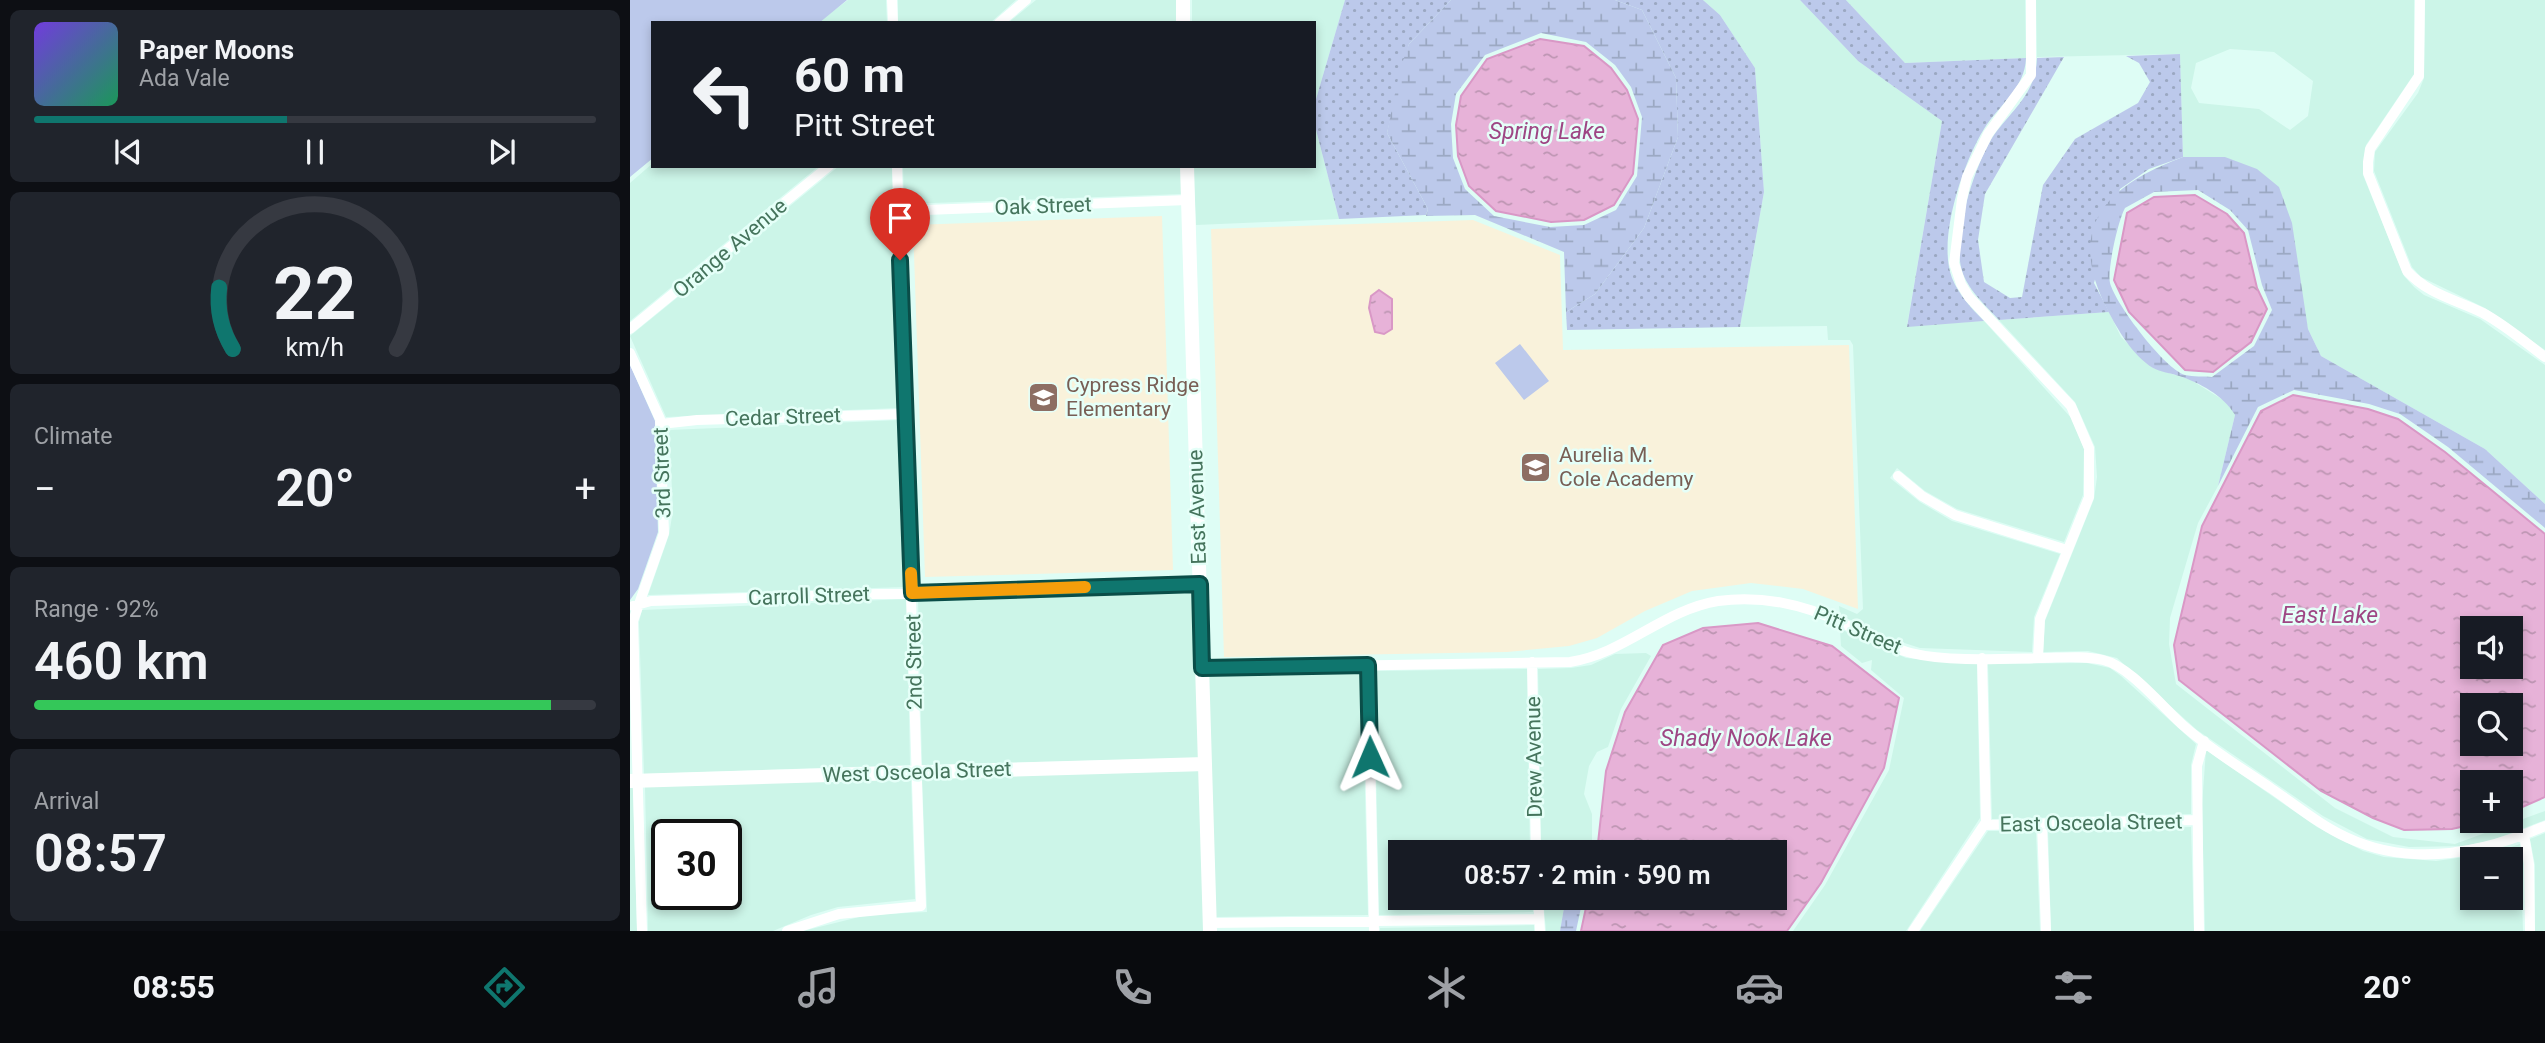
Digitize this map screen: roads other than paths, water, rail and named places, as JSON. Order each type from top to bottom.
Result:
[{"type":"street","points":[[892,0],[893,21]]},
{"type":"street","points":[[1001,21],[1026,0]]},
{"type":"street","points":[[1183,0],[1183,21]]},
{"type":"street","points":[[2031,0],[2031,75],[1988,134],[1967,177],[1956,227],[1955,249],[1956,272],[1969,297],[2071,406],[2087,437],[2091,463],[2089,497],[2040,619],[2038,658]]},
{"type":"street","points":[[2420,0],[2419,76],[2370,149],[2368,173],[2407,271],[2417,282],[2426,289],[2483,313],[2545,357]]},
{"type":"street","name":"Orange Avenue","points":[[630,328],[827,168]]},
{"type":"street","name":"2nd Street","points":[[787,931],[839,914],[921,906],[897,168]]},
{"type":"street","name":"East Avenue","points":[[1187,168],[1210,927]]},
{"type":"street","name":"Oak Street","points":[[899,211],[1188,200]]},
{"type":"street","name":"3rd Street","points":[[630,353],[661,424],[664,533],[634,606],[633,621],[634,780],[642,931]]},
{"type":"street","name":"Cedar Street","points":[[661,424],[697,420],[906,414]]},
{"type":"street","points":[[1898,476],[1923,496],[1955,515],[2067,550]]},
{"type":"street","name":"Carroll Street","points":[[634,606],[651,601],[1200,584]]},
{"type":"street","name":"Pitt Street","points":[[1202,668],[1532,663],[1590,659],[1686,610],[1719,601],[1767,600],[1814,610],[1907,652],[1982,658],[2087,657],[2115,664],[2203,741],[2320,822],[2365,845],[2385,851],[2436,855],[2492,847],[2545,826]]},
{"type":"street","points":[[1913,931],[1984,825],[1987,813],[1982,658]]},
{"type":"street","name":"Drew Avenue","points":[[1532,663],[1536,840]]},
{"type":"street","points":[[1368,665],[1374,926]]},
{"type":"street","points":[[2199,931],[2197,766],[2203,741]]},
{"type":"street","name":"West Osceola Street","points":[[634,780],[1205,764]]},
{"type":"street","name":"East Osceola Street","points":[[1984,825],[2197,820]]},
{"type":"street","points":[[2042,824],[2046,931]]},
{"type":"street","points":[[2524,835],[2529,864],[2530,931]]},
{"type":"street","points":[[1539,910],[1540,931]]},
{"type":"street","points":[[1210,927],[1374,926],[1539,919]]},
{"type":"water","name":"Spring Lake","points":[[1540,39],[1584,46],[1611,68],[1627,90],[1638,119],[1633,174],[1614,205],[1584,220],[1551,222],[1496,211],[1469,186],[1458,156],[1456,125],[1461,96],[1487,59]]},
{"type":"water","points":[[2195,195],[2227,214],[2244,233],[2257,288],[2267,309],[2251,342],[2213,372],[2185,370],[2129,312],[2114,280],[2127,213],[2154,197]]},
{"type":"water","points":[[1379,290],[1392,299],[1392,329],[1384,334],[1375,332],[1369,308],[1371,296]]},
{"type":"water","name":"East Lake","points":[[2293,395],[2368,409],[2398,419],[2445,452],[2545,534],[2545,797],[2523,807],[2523,770],[2460,770],[2460,827],[2404,830],[2373,818],[2321,791],[2179,680],[2174,645],[2202,526],[2261,411]]},
{"type":"water","name":"Shady Nook Lake","points":[[1758,623],[1832,646],[1899,698],[1884,768],[1821,883],[1787,931],[1581,931],[1585,910],[1787,910],[1787,840],[1598,840],[1606,771],[1625,712],[1663,645],[1703,628]]},
{"type":"place","name":"Cypress Ridge Elementary","points":[[1043,397]]},
{"type":"place","name":"Aurelia M. Cole Academy","points":[[1536,467]]}]
